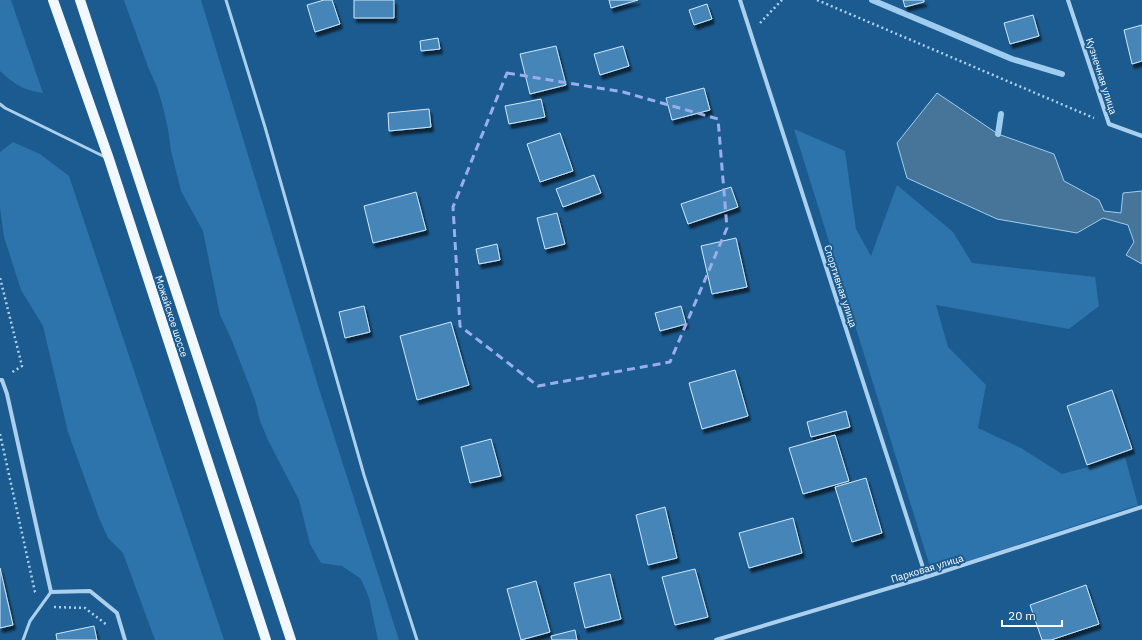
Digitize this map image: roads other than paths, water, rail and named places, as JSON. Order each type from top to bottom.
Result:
[{"type":"main road","name":"Можайское шоссе","points":[[53,0],[109,159],[266,640]]},
{"type":"main road","name":"Можайское шоссе","points":[[80,0],[291,640]]},
{"type":"street","name":"Спортивная улица","points":[[740,0],[926,577]]},
{"type":"street","name":"Кузнечная улица","points":[[1068,0],[1109,124],[1142,136]]},
{"type":"street","points":[[1,380],[7,394],[51,592],[90,591],[118,613],[125,640]]},
{"type":"street","name":"Парковая улица","points":[[716,640],[926,577],[1142,507]]},
{"type":"lane","points":[[226,0],[265,127],[364,475],[417,640]]},
{"type":"lane","points":[[0,104],[5,108],[109,159]]},
{"type":"lane","points":[[23,640],[30,621],[51,592]]},
{"type":"waterway","points":[[872,0],[1012,59],[1062,74]]},
{"type":"waterway","points":[[998,134],[1001,114]]}]
